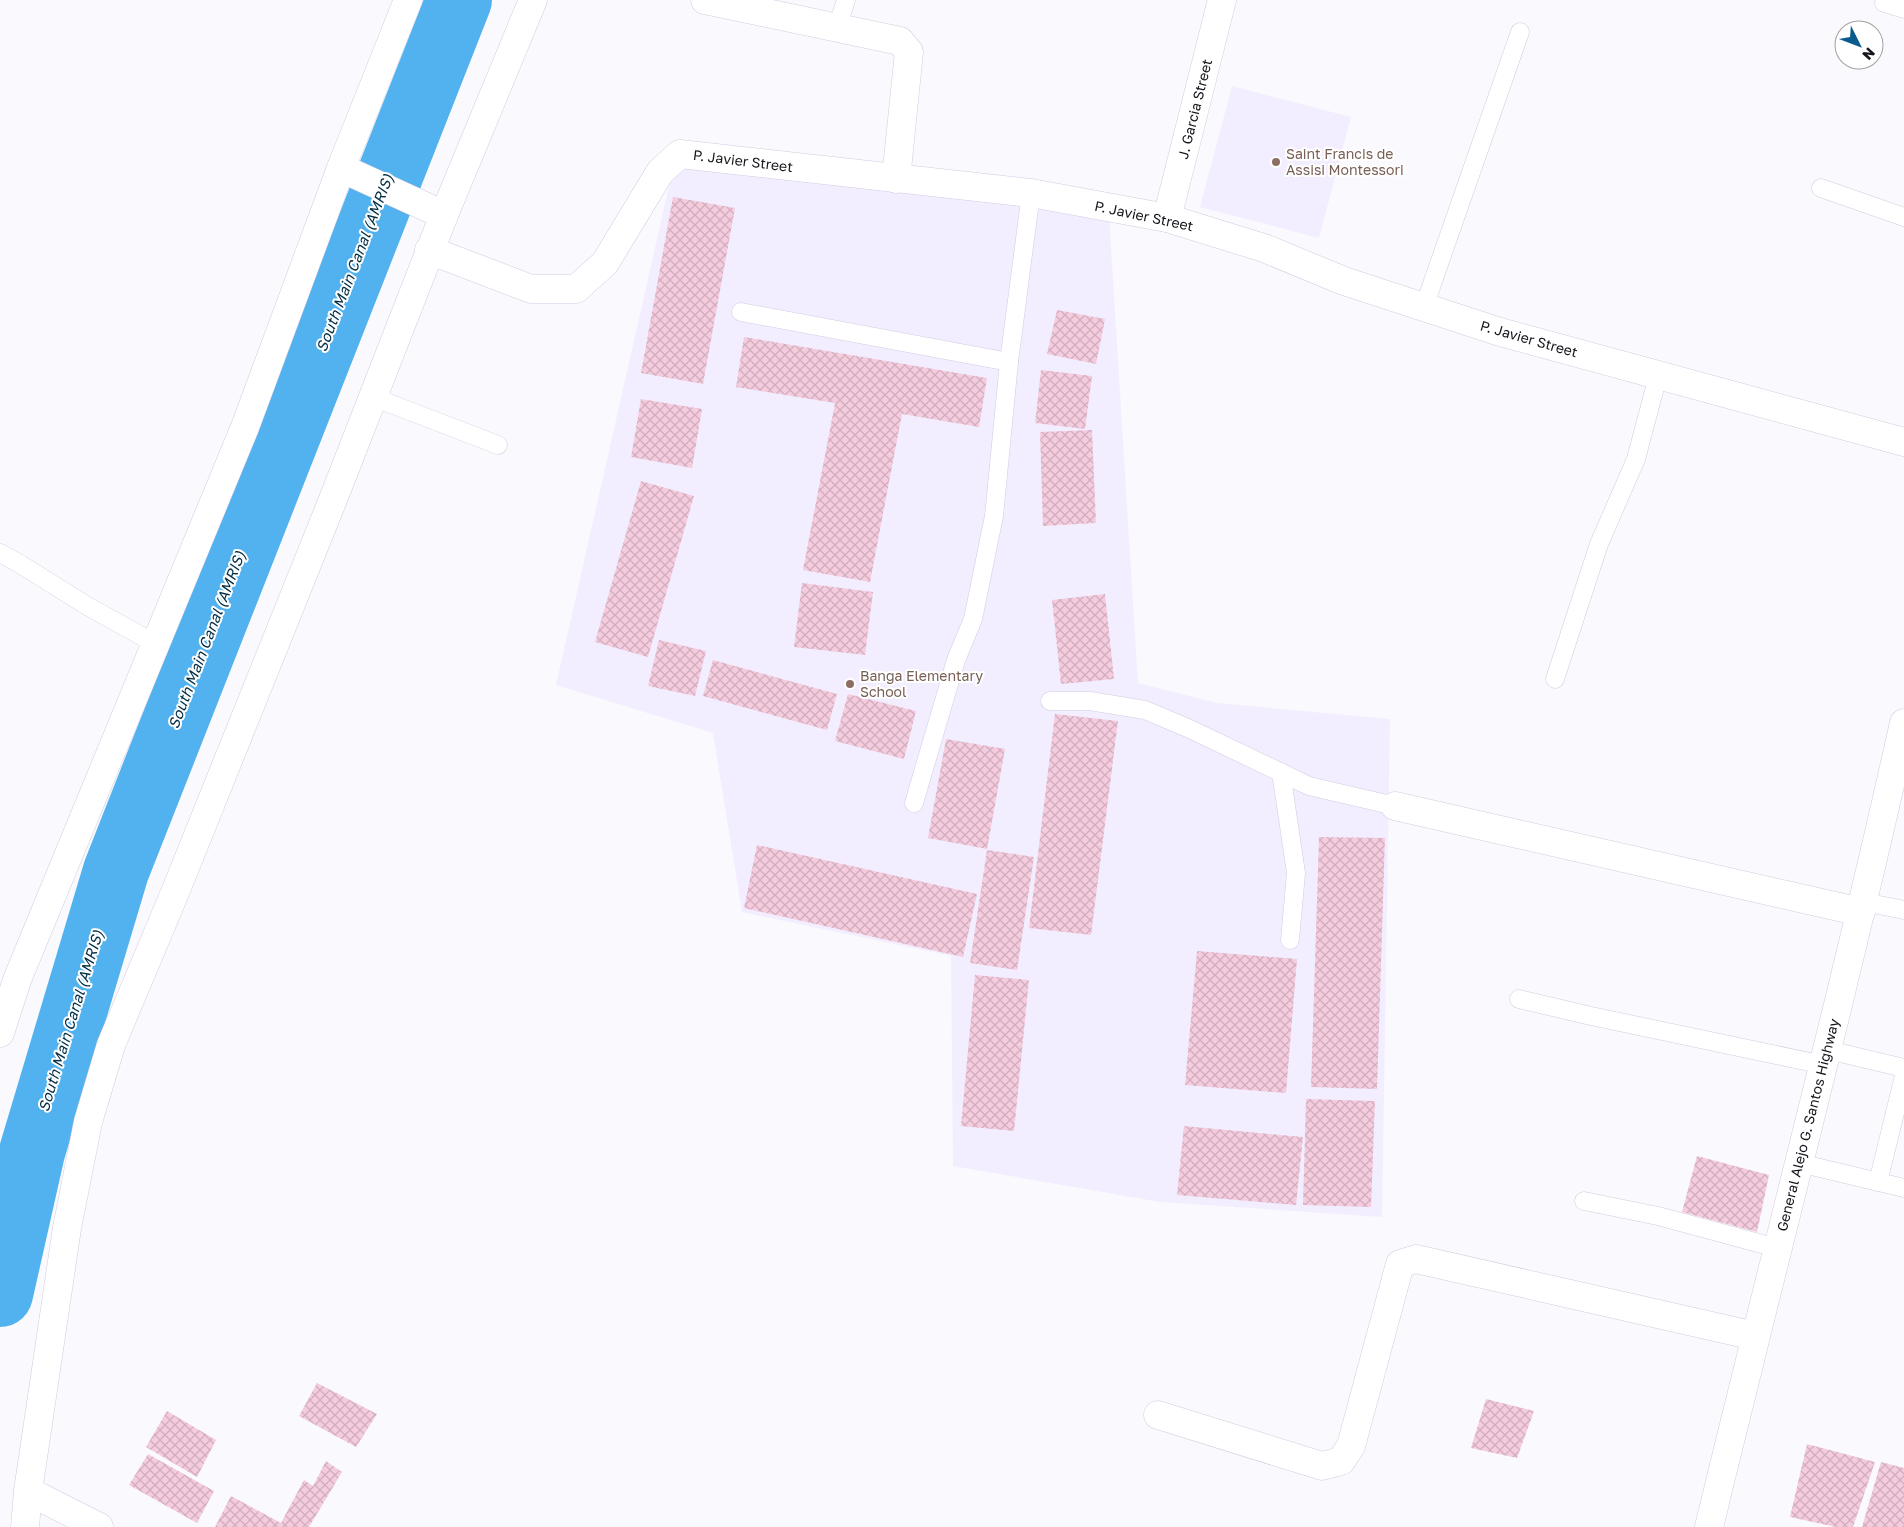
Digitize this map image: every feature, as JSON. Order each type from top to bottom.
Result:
[{"type":"street","points":[[0,1033],[17,980],[245,427],[340,168],[408,0]]},
{"type":"street","points":[[25,1527],[28,1491],[66,1228],[88,1122],[111,1046],[180,880],[373,397],[429,250],[436,211],[534,0]]},
{"type":"street","points":[[705,0],[900,41],[909,52],[896,179]]},
{"type":"street","name":"J. Garcia Street","points":[[1167,218],[1222,0]]},
{"type":"street","name":"P. Javier Street","points":[[429,250],[531,289],[576,289],[605,263],[660,172],[680,154],[1031,194],[1167,218],[1264,248],[1344,281],[1500,332],[1904,442]]},
{"type":"street","points":[[340,168],[436,211]]},
{"type":"street","name":"General Alejo G. Santos Highway","points":[[1709,1527],[1863,907],[1904,723]]},
{"type":"street","points":[[1395,806],[1863,907]]},
{"type":"street","points":[[1158,1415],[1322,1466],[1341,1461],[1351,1446],[1400,1264],[1416,1259],[1755,1336]]},
{"type":"street","points":[[28,1491],[99,1527]]},
{"type":"lane","points":[[837,28],[846,0]]},
{"type":"lane","points":[[1884,3],[1904,8]]},
{"type":"lane","points":[[1424,307],[1520,32]]},
{"type":"lane","points":[[1821,188],[1904,217]]},
{"type":"lane","points":[[914,802],[956,660],[973,619],[994,516],[1009,362],[1031,194]]},
{"type":"lane","points":[[741,312],[1009,362]]},
{"type":"lane","points":[[1555,679],[1599,544],[1636,459],[1658,376]]},
{"type":"lane","points":[[373,397],[498,445]]},
{"type":"lane","points":[[0,553],[156,644]]},
{"type":"lane","points":[[1050,700],[1090,701],[1145,710],[1190,728],[1309,786],[1395,806]]},
{"type":"lane","points":[[1281,772],[1296,873],[1290,940]]},
{"type":"lane","points":[[1863,907],[1904,910]]},
{"type":"lane","points":[[1519,999],[1591,1016],[1826,1058],[1904,1068]]},
{"type":"lane","points":[[1878,1182],[1904,1076]]},
{"type":"lane","points":[[1799,1163],[1904,1188]]},
{"type":"lane","points":[[1584,1201],[1658,1216],[1777,1248]]},
{"type":"shaded area","name":"Saint Francis de Assisi Montessori","points":[[1232,86],[1351,117],[1319,238],[1200,207]]},
{"type":"shaded area","name":"Banga Elementary School","points":[[674,164],[1109,215],[1138,683],[1217,703],[1390,719],[1382,1217],[1160,1202],[953,1166],[951,956],[742,912],[713,733],[556,685]]},
{"type":"building","points":[[673,197],[735,208],[703,384],[641,373]]},
{"type":"building","points":[[1057,310],[1105,319],[1096,364],[1047,354]]},
{"type":"building","points":[[744,337],[987,378],[979,427],[902,414],[870,582],[803,570],[835,403],[736,387]]},
{"type":"building","points":[[1041,370],[1092,376],[1085,429],[1035,423]]},
{"type":"building","points":[[641,399],[702,409],[692,468],[631,457]]},
{"type":"building","points":[[1092,430],[1096,523],[1043,526],[1040,432]]},
{"type":"building","points":[[641,481],[694,496],[648,657],[595,642]]},
{"type":"building","points":[[802,583],[873,592],[865,655],[794,647]]},
{"type":"building","points":[[1105,594],[1114,679],[1061,684],[1052,600]]},
{"type":"building","points":[[659,640],[706,651],[695,696],[648,686]]},
{"type":"building","points":[[713,660],[837,694],[827,730],[703,696]]},
{"type":"building","points":[[848,694],[916,711],[904,759],[835,741]]},
{"type":"building","points":[[1055,714],[1118,721],[1091,935],[1029,928]]},
{"type":"building","points":[[946,739],[1005,749],[987,849],[928,838]]},
{"type":"building","points":[[1319,837],[1385,838],[1377,1089],[1311,1087]]},
{"type":"building","points":[[757,845],[977,894],[963,957],[744,908]]},
{"type":"building","points":[[987,850],[1034,857],[1017,970],[970,963]]},
{"type":"building","points":[[1197,951],[1297,959],[1286,1093],[1185,1085]]},
{"type":"building","points":[[975,975],[1029,980],[1014,1131],[961,1126]]},
{"type":"building","points":[[1306,1099],[1375,1101],[1371,1207],[1303,1205]]},
{"type":"building","points":[[1184,1126],[1303,1137],[1296,1205],[1177,1195]]},
{"type":"building","points":[[1697,1156],[1769,1175],[1757,1232],[1682,1212]]},
{"type":"building","points":[[317,1383],[377,1414],[356,1447],[299,1416]]},
{"type":"building","points":[[1486,1399],[1534,1411],[1517,1458],[1471,1448]]},
{"type":"building","points":[[167,1411],[216,1440],[197,1477],[146,1447]]},
{"type":"building","points":[[1807,1444],[1875,1462],[1853,1527],[1836,1527],[1790,1517]]},
{"type":"building","points":[[148,1454],[214,1491],[197,1523],[129,1485]]},
{"type":"building","points":[[326,1461],[342,1472],[309,1527],[215,1527],[231,1496],[281,1523],[304,1480],[313,1486]]},
{"type":"building","points":[[1881,1462],[1904,1468],[1904,1527],[1862,1527]]},
{"type":"waterway","name":"South Main Canal (AMRIS)","points":[[0,1294],[32,1152],[116,871],[459,0]]},
{"type":"place","name":"Saint Francis de Assisi Montessori","points":[[1276,162]]},
{"type":"place","name":"Banga Elementary School","points":[[850,684]]}]
